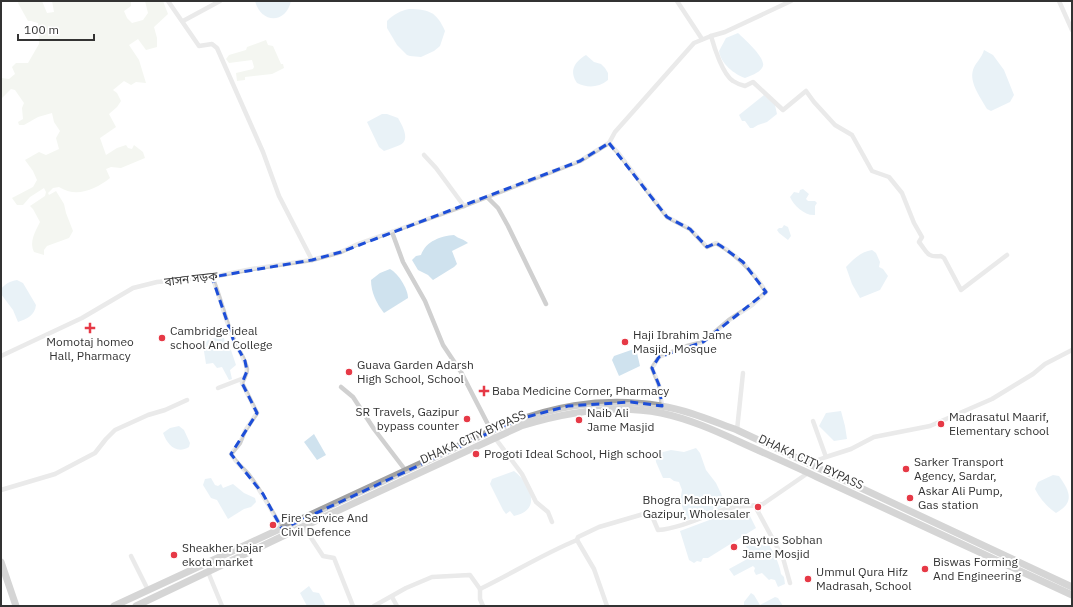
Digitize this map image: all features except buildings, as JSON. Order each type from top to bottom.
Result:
[{"type":"highway","points":[[114,606],[526,416],[568,406],[595,403],[631,402],[662,406],[704,418],[737,430],[1072,587]]},
{"type":"highway","name":"DHAKA CITY BYPASS","points":[[136,606],[521,426],[571,413],[594,410],[629,410],[659,413],[707,427],[1072,595]]},
{"type":"highway","points":[[1,562],[16,606]]},
{"type":"street","points":[[168,1],[199,46],[212,44],[217,48],[263,152],[279,196],[312,260]]},
{"type":"street","points":[[183,21],[220,1]]},
{"type":"street","points":[[677,1],[702,39]]},
{"type":"street","points":[[662,406],[659,384],[652,368],[659,357],[687,346],[703,342],[729,320],[752,305],[766,292],[743,262],[716,243],[707,247],[690,228],[667,218],[619,154],[609,144],[615,132],[694,43],[725,32],[791,1]]},
{"type":"street","points":[[1059,1],[1072,30]]},
{"type":"street","points":[[711,36],[716,52],[731,80],[745,86],[753,82],[783,110],[806,91],[835,125],[852,135],[872,171],[889,177],[902,193],[922,237],[919,242],[929,256],[941,256],[944,258],[962,290],[1006,255]]},
{"type":"street","name":"বাসন সড়ক","points":[[1,356],[82,318],[133,288],[157,282],[212,277],[312,260],[341,252],[358,244],[464,206],[580,161],[609,144]]},
{"type":"street","points":[[424,155],[436,168],[464,206]]},
{"type":"street","points":[[487,197],[498,208],[508,226],[546,304]]},
{"type":"street","points":[[392,232],[403,262],[425,301],[443,345],[460,372],[495,438],[522,474],[536,502],[548,512],[552,522]]},
{"type":"street","points":[[212,277],[233,340],[244,360],[247,371],[242,383],[257,413],[245,431],[240,443],[231,454],[234,460],[249,474],[263,494],[282,529]]},
{"type":"street","points":[[808,464],[851,449],[874,437],[930,426],[992,399],[1033,374],[1045,364],[1072,350]]},
{"type":"street","points":[[737,430],[743,373]]},
{"type":"street","points":[[218,388],[244,378]]},
{"type":"street","points":[[341,387],[353,397],[367,419],[406,471]]},
{"type":"street","points":[[1,490],[55,474],[95,454],[106,438],[115,430],[187,400]]},
{"type":"street","points":[[813,422],[826,457]]},
{"type":"street","points":[[480,589],[556,549],[577,540],[578,537],[599,527],[647,513],[652,516],[658,530],[677,526],[728,508],[763,504],[808,473]]},
{"type":"street","points":[[755,506],[783,558],[790,583]]},
{"type":"street","points":[[304,527],[323,556],[334,558],[354,606]]},
{"type":"street","points":[[577,540],[594,569],[606,606]]},
{"type":"street","points":[[131,556],[148,590]]},
{"type":"street","points":[[208,572],[222,606]]},
{"type":"street","points":[[374,606],[406,588],[432,577],[470,575],[480,589],[480,599],[483,606]]},
{"type":"street","points":[[392,597],[397,606]]},
{"type":"highlighted area","points":[[609,143],[667,217],[690,229],[707,247],[716,243],[743,262],[766,292],[703,342],[659,357],[652,368],[659,385],[662,406],[631,402],[568,406],[519,419],[282,529],[263,494],[231,454],[257,413],[242,383],[247,371],[245,361],[233,339],[212,277],[312,260],[341,252],[580,161]]},
{"type":"shaded area","points":[[19,1],[42,1],[47,13],[54,12],[52,1],[131,1],[131,6],[124,11],[127,18],[132,23],[143,20],[148,13],[145,1],[163,1],[168,14],[154,27],[157,38],[157,47],[146,50],[138,39],[129,45],[139,60],[146,83],[136,82],[131,85],[124,81],[113,90],[117,93],[121,101],[109,114],[116,127],[100,138],[106,155],[117,148],[126,145],[128,148],[132,149],[134,145],[143,152],[145,158],[121,168],[111,167],[106,169],[110,178],[92,189],[72,192],[59,187],[53,188],[48,193],[49,195],[56,191],[64,204],[73,231],[69,238],[47,246],[44,250],[44,255],[34,252],[32,241],[40,222],[30,206],[45,196],[46,192],[44,188],[30,197],[23,205],[17,205],[12,198],[33,187],[37,180],[33,171],[25,160],[39,152],[46,155],[59,149],[56,138],[60,131],[54,122],[52,113],[38,117],[24,125],[19,125],[18,122],[23,119],[22,108],[24,103],[15,90],[11,89],[1,99],[1,77],[9,79],[15,74],[12,67],[16,63],[28,63],[39,44],[38,23],[28,21],[18,3]]},
{"type":"shaded area","points":[[266,40],[268,45],[273,46],[284,68],[272,74],[245,77],[245,80],[237,81],[236,73],[253,69],[254,67],[252,60],[229,63],[226,59],[229,55],[246,50],[247,47]]},
{"type":"water","points":[[255,1],[291,1],[284,14],[273,18],[262,14]]},
{"type":"water","points":[[409,9],[428,11],[432,13],[439,20],[445,31],[440,46],[434,51],[421,57],[407,55],[397,45],[387,28],[387,21],[397,13]]},
{"type":"water","points":[[738,33],[755,50],[763,64],[759,71],[745,78],[737,74],[725,64],[719,51],[726,38]]},
{"type":"water","points":[[984,50],[993,55],[1004,70],[1014,95],[1010,102],[991,111],[987,109],[976,90],[972,75],[975,65],[982,56]]},
{"type":"water","points":[[586,55],[594,62],[601,64],[605,68],[608,73],[608,80],[596,86],[585,86],[577,83],[573,75],[574,67],[578,61]]},
{"type":"water","points":[[764,95],[775,105],[777,114],[767,122],[750,128],[745,121],[742,121],[739,115]]},
{"type":"water","points":[[382,114],[387,114],[398,118],[405,132],[405,140],[403,143],[384,151],[379,147],[367,122]]},
{"type":"water","points":[[803,189],[809,194],[806,199],[808,201],[815,201],[817,203],[815,206],[815,215],[807,214],[800,210],[790,197],[794,192],[799,193],[800,190]]},
{"type":"water","points":[[784,225],[788,227],[791,236],[788,240],[777,230],[782,228]]},
{"type":"water","points":[[454,235],[468,243],[452,251],[457,264],[454,267],[433,280],[428,275],[418,270],[412,260],[416,256],[421,255],[426,246],[434,240]]},
{"type":"water","points":[[872,250],[876,253],[880,262],[879,267],[883,269],[888,276],[880,290],[860,298],[852,284],[846,267],[861,254]]},
{"type":"water","points":[[390,269],[402,282],[408,294],[408,298],[384,313],[375,298],[371,280],[380,273]]},
{"type":"water","points":[[17,280],[23,283],[36,305],[30,316],[18,322],[13,310],[1,294],[1,289],[4,286]]},
{"type":"water","points":[[219,337],[224,338],[225,343],[231,350],[236,365],[230,370],[232,379],[229,380],[222,367],[217,368],[213,363],[206,364],[203,345],[208,340]]},
{"type":"water","points":[[634,349],[637,353],[640,366],[619,376],[612,360],[614,356]]},
{"type":"water","points":[[841,411],[847,439],[834,441],[819,426],[826,413]]},
{"type":"water","points":[[179,426],[184,430],[190,443],[189,447],[180,450],[173,447],[167,441],[163,433],[170,428]]},
{"type":"water","points":[[314,434],[326,455],[317,460],[304,442]]},
{"type":"water","points":[[696,448],[700,453],[706,470],[716,483],[726,504],[719,509],[687,520],[680,501],[682,490],[679,482],[670,478],[663,478],[656,462],[655,454],[671,450],[684,452]]},
{"type":"water","points":[[514,471],[525,482],[529,489],[531,502],[523,513],[514,516],[510,511],[506,514],[503,510],[490,484],[492,479]]},
{"type":"water","points":[[1053,475],[1059,476],[1066,488],[1069,498],[1065,506],[1056,513],[1044,502],[1035,489],[1038,482]]},
{"type":"water","points":[[211,478],[215,485],[218,486],[221,484],[223,488],[233,484],[244,493],[255,498],[256,502],[251,507],[244,509],[228,519],[217,500],[211,498],[203,485],[205,479]]},
{"type":"water","points":[[738,512],[749,514],[756,528],[708,558],[703,558],[701,562],[697,561],[694,563],[689,560],[680,531],[720,516]]},
{"type":"water","points":[[761,537],[771,548],[777,559],[781,574],[784,577],[785,584],[778,587],[775,580],[769,580],[762,573],[756,575],[754,571],[755,568],[753,566],[734,576],[729,569],[751,557],[746,546],[752,544],[754,540]]},
{"type":"water","points":[[309,586],[313,592],[319,593],[326,606],[307,606],[300,593]]},
{"type":"water","points":[[751,593],[760,605],[775,597],[778,598],[783,606],[744,606],[744,602]]},
{"type":"place","name":"Momotaj homeo Hall, Pharmacy","points":[[90,328]]},
{"type":"place","name":"Cambridge ideal school And College","points":[[162,338]]},
{"type":"place","name":"Haji Ibrahim Jame Masjid, Mosque","points":[[625,342]]},
{"type":"place","name":"Guava Garden Adarsh High School, School","points":[[349,372]]},
{"type":"place","name":"Baba Medicine Corner, Pharmacy","points":[[484,391]]},
{"type":"place","name":"SR Travels, Gazipur bypass counter","points":[[467,419]]},
{"type":"place","name":"Naib Ali Jame Masjid","points":[[579,420]]},
{"type":"place","name":"Madrasatul Maarif, Elementary school","points":[[941,424]]},
{"type":"place","name":"Progoti Ideal School, High school","points":[[476,454]]},
{"type":"place","name":"Sarker Transport Agency, Sardar,","points":[[906,469]]},
{"type":"place","name":"Askar Ali Pump, Gas station","points":[[910,498]]},
{"type":"place","name":"Bhogra Madhyapara Gazipur, Wholesaler","points":[[758,507]]},
{"type":"place","name":"Fire Service And Civil Defence","points":[[273,525]]},
{"type":"place","name":"Baytus Sobhan Jame Mosjid","points":[[734,547]]},
{"type":"place","name":"Sheakher bajar ekota market","points":[[174,555]]},
{"type":"place","name":"Biswas Forming And Engineering","points":[[925,569]]},
{"type":"place","name":"Ummul Qura Hifz Madrasah, School","points":[[808,579]]}]
